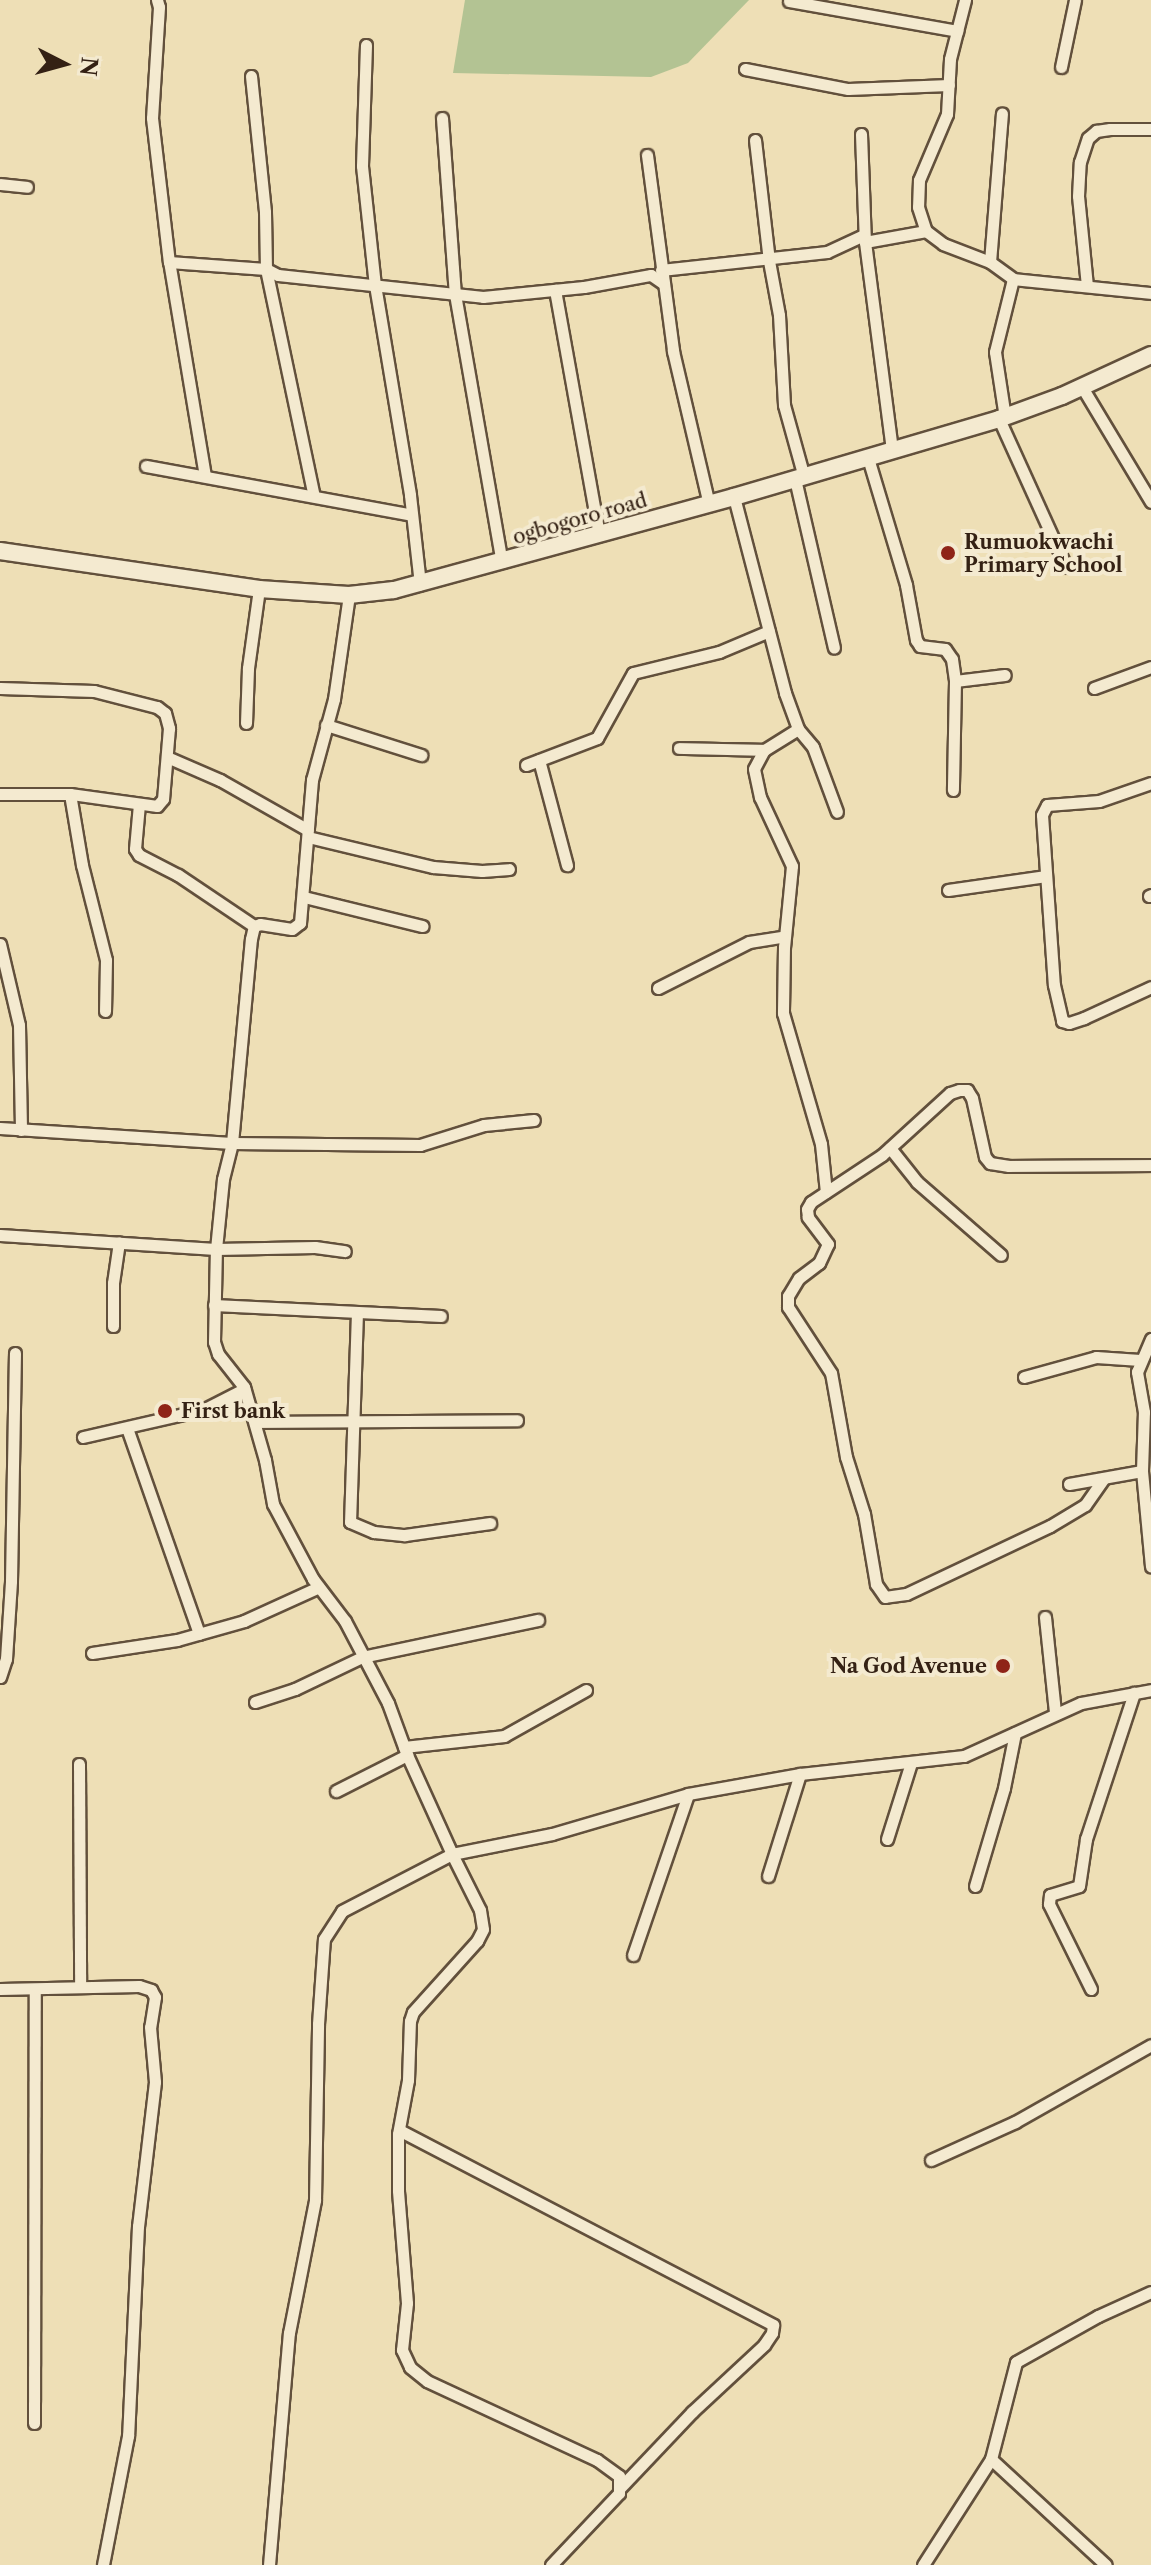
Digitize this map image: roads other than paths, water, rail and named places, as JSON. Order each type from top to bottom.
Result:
[{"type":"street","points":[[157,0],[152,118],[169,262],[205,476]]},
{"type":"street","points":[[965,0],[957,31],[944,126],[919,180],[918,207],[926,231],[943,244],[990,262],[1013,279],[1151,293]]},
{"type":"street","points":[[1061,67],[1075,0]]},
{"type":"street","points":[[789,1],[957,31]]},
{"type":"street","points":[[366,45],[362,166],[375,285],[420,584]]},
{"type":"street","points":[[745,69],[848,89],[949,85]]},
{"type":"street","points":[[251,76],[271,275],[295,418],[314,496]]},
{"type":"street","points":[[990,262],[1002,113]]},
{"type":"street","points":[[442,118],[455,294],[502,562]]},
{"type":"street","points":[[1087,286],[1078,196],[1080,162],[1088,138],[1096,131],[1151,129]]},
{"type":"street","points":[[861,134],[864,238],[892,451]]},
{"type":"street","points":[[755,140],[769,261],[779,315],[784,405],[834,648]]},
{"type":"street","points":[[647,155],[657,269],[663,283],[688,427],[709,504]]},
{"type":"street","points":[[0,184],[27,187]]},
{"type":"street","points":[[169,262],[483,297],[555,290],[657,269],[769,261],[827,252],[864,238],[926,231]]},
{"type":"street","points":[[1013,279],[995,352],[1002,418],[1066,567]]},
{"type":"street","points":[[555,290],[599,535]]},
{"type":"street","name":"ogbogoro road","points":[[0,551],[259,589],[349,595],[420,584],[734,497],[1002,418],[1082,387],[1151,355]]},
{"type":"street","points":[[1082,387],[1151,502]]},
{"type":"street","points":[[868,458],[906,585],[916,640],[920,646],[951,652],[955,681],[953,790]]},
{"type":"street","points":[[146,466],[412,515]]},
{"type":"street","points":[[734,497],[785,693],[798,729],[813,747],[837,812]]},
{"type":"street","points":[[246,723],[248,668],[259,589]]},
{"type":"street","points":[[254,926],[260,924],[292,929],[300,923],[312,780],[342,656],[349,595]]},
{"type":"street","points":[[526,765],[597,738],[633,673],[719,652],[769,631]]},
{"type":"street","points":[[1094,688],[1151,667]]},
{"type":"street","points":[[955,681],[1005,675]]},
{"type":"street","points":[[0,688],[94,691],[157,707],[169,720],[161,803],[139,804],[70,794],[0,794]]},
{"type":"street","points":[[326,725],[421,755]]},
{"type":"street","points":[[798,729],[764,750],[754,769],[760,797],[792,866],[785,936],[783,1013],[821,1144],[826,1192]]},
{"type":"street","points":[[679,748],[764,750]]},
{"type":"street","points":[[167,757],[220,780],[308,833],[433,867],[482,871],[509,869]]},
{"type":"street","points":[[539,760],[567,865]]},
{"type":"street","points":[[1151,783],[1099,801],[1047,805],[1042,815],[1054,985],[1062,1021],[1069,1023],[1084,1018],[1151,987]]},
{"type":"street","points":[[70,794],[82,865],[106,960],[105,1011]]},
{"type":"street","points":[[139,804],[135,849],[139,855],[178,875],[254,926]]},
{"type":"street","points":[[948,890],[1046,876]]},
{"type":"street","points":[[304,897],[422,926]]},
{"type":"street","points":[[254,926],[242,1018],[232,1143],[223,1179],[216,1249],[214,1305],[218,1354],[244,1389],[255,1422],[273,1504],[319,1587],[345,1621],[388,1703],[405,1751],[480,1910],[483,1929],[413,2012],[408,2080],[399,2130],[398,2190],[407,2303],[402,2350],[410,2367],[427,2381],[597,2460],[619,2476],[620,2488]]},
{"type":"street","points":[[658,988],[749,942],[785,936]]},
{"type":"street","points":[[0,944],[19,1025],[21,1130]]},
{"type":"street","points":[[1104,1478],[1085,1505],[990,1555],[894,1598],[885,1597],[876,1584],[864,1514],[846,1457],[831,1373],[788,1307],[793,1286],[826,1253],[828,1244],[807,1209],[811,1202],[890,1148],[950,1093],[967,1090],[972,1098],[985,1157],[990,1163],[1009,1166],[1151,1165]]},
{"type":"street","points":[[0,1128],[232,1143],[420,1145],[484,1125],[534,1120]]},
{"type":"street","points":[[890,1148],[917,1182],[1001,1255]]},
{"type":"street","points":[[0,1235],[216,1249],[315,1247],[345,1251]]},
{"type":"street","points":[[113,1326],[113,1283],[119,1242]]},
{"type":"street","points":[[214,1305],[441,1316]]},
{"type":"street","points":[[357,1312],[350,1522],[355,1526],[405,1535],[490,1523]]},
{"type":"street","points":[[1151,1339],[1140,1360],[1145,1382],[1142,1471],[1151,1567]]},
{"type":"street","points":[[0,1677],[6,1659],[11,1581],[15,1353]]},
{"type":"street","points":[[1024,1377],[1096,1357],[1140,1360]]},
{"type":"street","points":[[83,1437],[205,1409],[244,1389]]},
{"type":"street","points":[[255,1422],[517,1420]]},
{"type":"street","points":[[127,1428],[199,1634]]},
{"type":"street","points":[[1069,1484],[1142,1471]]},
{"type":"street","points":[[92,1653],[199,1634],[255,1616],[319,1587]]},
{"type":"street","points":[[1045,1617],[1055,1712]]},
{"type":"street","points":[[255,1702],[295,1689],[362,1657],[538,1620]]},
{"type":"street","points":[[336,1791],[405,1751],[504,1736],[586,1690]]},
{"type":"street","points":[[269,2565],[289,2333],[315,2200],[318,2024],[324,1939],[342,1911],[452,1854],[552,1834],[688,1794],[800,1774],[964,1756],[1055,1712],[1099,1698],[1151,1690]]},
{"type":"street","points":[[1091,1989],[1049,1904],[1050,1895],[1079,1886],[1086,1839],[1134,1693]]},
{"type":"street","points":[[975,1886],[1004,1788],[1015,1733]]},
{"type":"street","points":[[887,1839],[911,1763]]},
{"type":"street","points":[[79,1764],[80,1986]]},
{"type":"street","points":[[768,1876],[800,1774]]},
{"type":"street","points":[[633,1955],[688,1794]]},
{"type":"street","points":[[0,1989],[139,1986],[151,1990],[155,1997],[150,2027],[155,2082],[138,2226],[128,2436],[108,2521],[103,2565]]},
{"type":"street","points":[[34,2423],[35,1989]]},
{"type":"street","points":[[931,2160],[1015,2122],[1151,2045]]},
{"type":"street","points":[[399,2130],[773,2325],[764,2345],[692,2412],[551,2565]]},
{"type":"street","points":[[923,2565],[991,2459],[1016,2362],[1098,2316],[1151,2292]]},
{"type":"street","points":[[991,2459],[1106,2565]]},
{"type":"place","name":"Rumuokwachi Primary School","points":[[948,553]]},
{"type":"place","name":"First bank","points":[[165,1411]]},
{"type":"place","name":"Na God Avenue","points":[[1003,1666]]}]
